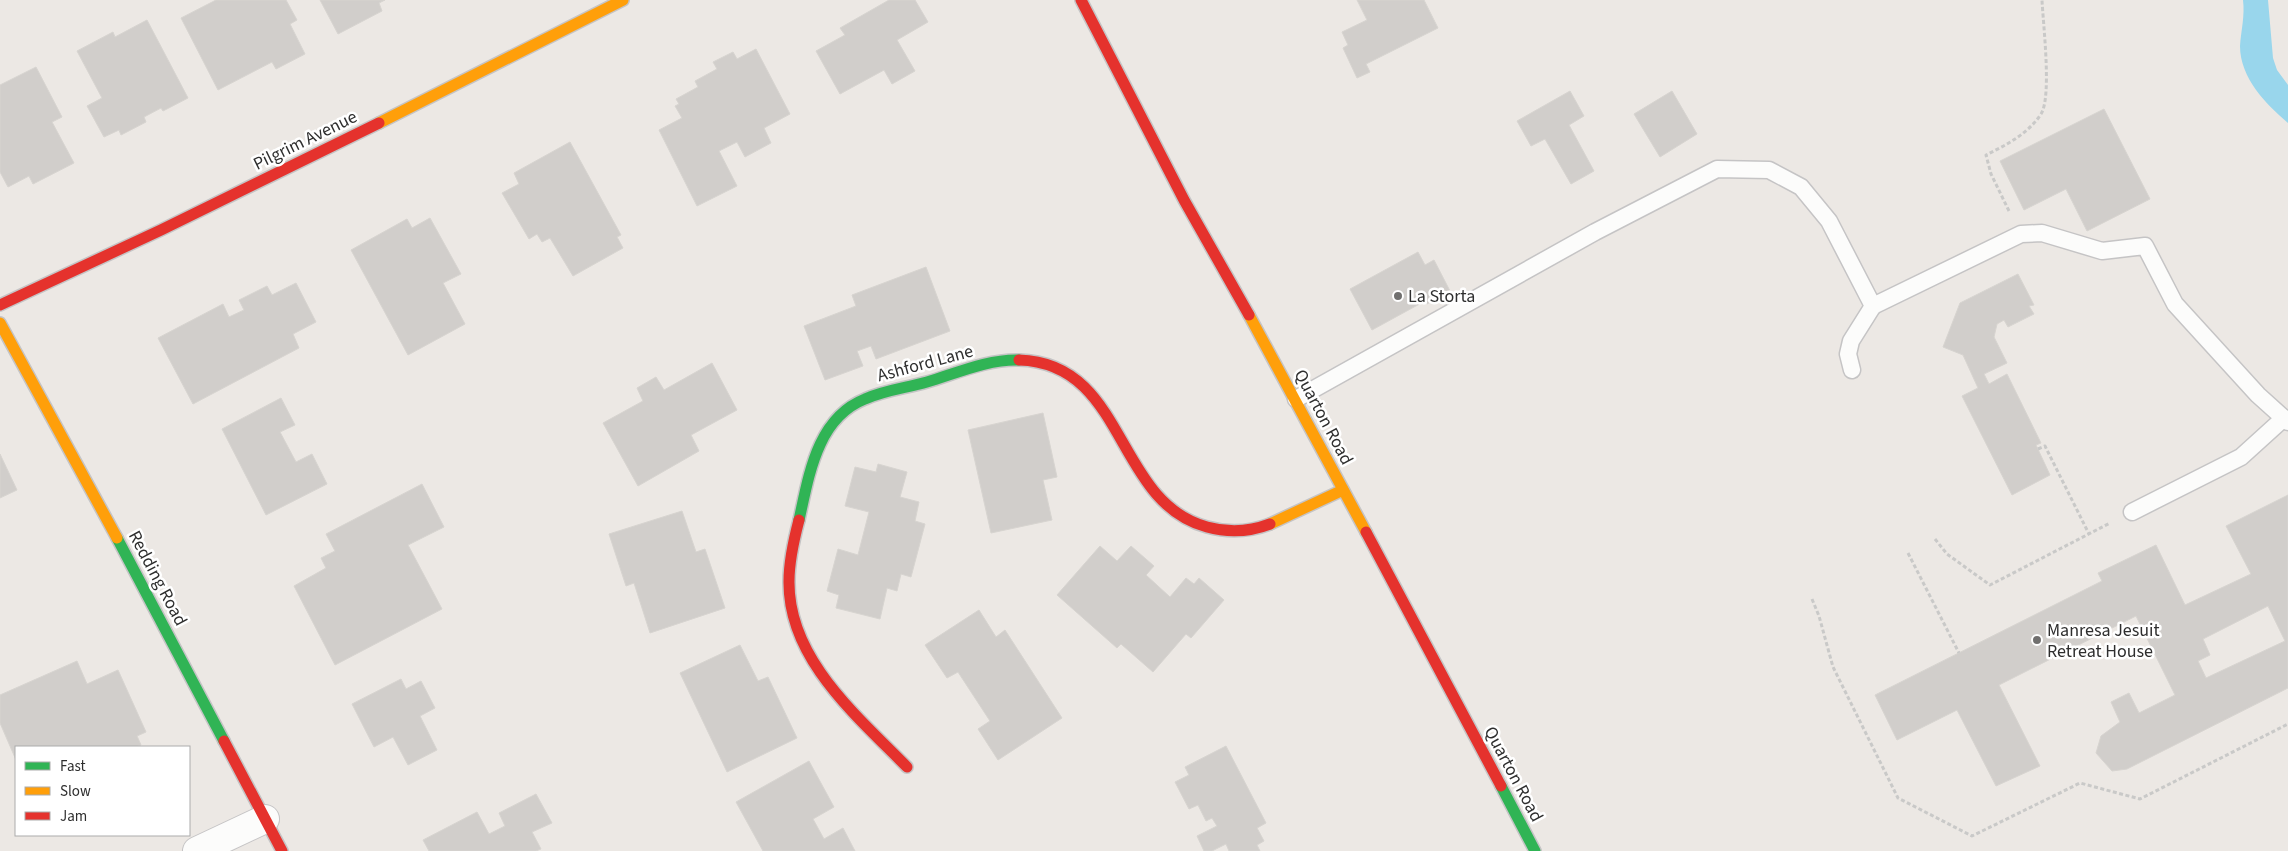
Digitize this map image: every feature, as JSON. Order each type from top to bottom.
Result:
[{"type":"street","name":"Pilgrim Avenue","points":[[0,305],[160,230],[623,0]]},
{"type":"street","name":"Quarton Road","points":[[1081,0],[1184,200],[1296,399],[1535,851]]},
{"type":"street","name":"Redding Road","points":[[0,323],[78,464],[282,851]]},
{"type":"street","name":"Ashford Lane","points":[[907,767],[839,695],[808,655],[795,626],[789,600],[789,566],[805,493],[822,438],[832,421],[849,406],[870,396],[911,387],[1000,361],[1030,360],[1055,366],[1080,382],[1098,401],[1150,486],[1171,512],[1192,522],[1214,529],[1246,531],[1271,523],[1343,490]]},
{"type":"street","points":[[197,851],[265,819]]},
{"type":"lane","points":[[1296,399],[1595,232],[1717,169],[1769,170],[1801,187],[1829,221],[1873,306]]},
{"type":"lane","points":[[1852,370],[1848,354],[1851,341],[1873,306],[2021,234],[2042,233],[2102,251],[2144,246],[2175,304],[2258,395],[2286,420],[2241,457],[2132,512]]},
{"type":"path","points":[[2021,234],[1992,174],[1986,155],[2018,138],[2041,114],[2046,94],[2042,0]]},
{"type":"path","points":[[2038,449],[2045,446],[2089,534]]},
{"type":"path","points":[[1935,539],[1947,554],[1990,585],[2132,512]]},
{"type":"path","points":[[1908,553],[1960,653]]},
{"type":"path","points":[[1812,600],[1819,616],[1833,667],[1898,798],[1972,836],[2080,783],[2140,799],[2288,724]]},
{"type":"water","points":[[2243,0],[2268,0],[2273,58],[2277,70],[2288,85],[2288,123],[2263,99],[2244,69],[2240,46]]},
{"type":"building","points":[[216,0],[286,0],[297,20],[290,24],[305,54],[276,69],[272,62],[218,90],[181,18]]},
{"type":"building","points":[[320,0],[385,0],[379,3],[382,11],[338,34]]},
{"type":"building","points":[[889,0],[915,0],[928,22],[897,40],[915,71],[892,84],[884,70],[840,94],[816,51],[845,35],[840,28]]},
{"type":"building","points":[[1357,0],[1424,0],[1438,28],[1366,64],[1370,72],[1357,78],[1343,48],[1348,45],[1342,32],[1367,20]]},
{"type":"building","points":[[147,20],[188,98],[163,111],[161,108],[144,117],[146,122],[121,135],[119,130],[104,137],[87,106],[102,98],[77,51],[113,32],[115,37]]},
{"type":"building","points":[[756,49],[790,114],[764,128],[771,143],[745,157],[737,142],[719,151],[737,186],[697,206],[659,130],[682,118],[675,106],[679,104],[676,99],[698,87],[695,81],[717,69],[713,62],[733,52],[737,59]]},
{"type":"building","points":[[36,67],[62,117],[52,122],[74,163],[33,184],[29,176],[8,187],[0,172],[0,85]]},
{"type":"building","points":[[1570,91],[1584,116],[1569,125],[1594,171],[1571,184],[1545,139],[1531,146],[1517,121]]},
{"type":"building","points":[[1672,91],[1697,134],[1660,157],[1634,114]]},
{"type":"building","points":[[2104,109],[2150,199],[2087,231],[2066,189],[2024,210],[2000,161]]},
{"type":"building","points":[[570,142],[621,235],[617,237],[623,248],[573,276],[550,238],[542,242],[537,234],[529,239],[502,193],[519,184],[514,173]]},
{"type":"building","points":[[430,218],[461,274],[443,283],[465,324],[408,355],[351,250],[407,219],[412,228]]},
{"type":"building","name":"La Storta","points":[[1418,252],[1425,265],[1434,260],[1450,291],[1427,304],[1425,301],[1372,330],[1350,289]]},
{"type":"building","points":[[926,267],[950,331],[876,359],[871,346],[857,351],[863,366],[825,380],[804,326],[856,306],[852,295]]},
{"type":"building","points":[[2018,274],[2034,305],[2029,306],[2034,314],[2008,327],[2004,320],[1997,324],[1994,337],[2007,363],[1984,374],[1989,384],[2007,374],[2041,443],[2036,445],[2050,475],[2012,495],[1962,396],[1978,388],[1963,355],[1943,347],[1960,303]]},
{"type":"building","points":[[296,283],[316,322],[293,334],[299,348],[193,404],[158,338],[223,304],[229,317],[244,310],[239,300],[267,286],[272,295]]},
{"type":"building","points":[[712,363],[737,410],[691,435],[699,451],[638,486],[603,423],[643,401],[637,388],[656,377],[664,390]]},
{"type":"building","points":[[281,398],[295,425],[280,432],[296,462],[312,454],[327,484],[266,515],[222,429]]},
{"type":"building","points":[[1043,413],[1057,477],[1043,480],[1052,520],[991,533],[968,430]]},
{"type":"building","points":[[0,454],[17,490],[0,498]]},
{"type":"building","points":[[878,464],[907,472],[900,497],[919,502],[915,521],[925,524],[911,577],[901,574],[897,591],[887,588],[880,619],[836,608],[839,595],[827,591],[838,549],[858,555],[869,512],[845,506],[855,467],[876,472]]},
{"type":"building","points":[[422,484],[444,527],[408,545],[442,609],[335,665],[294,586],[326,568],[321,558],[335,551],[326,534]]},
{"type":"building","name":"Manresa Jesuit Retreat House","points":[[2288,495],[2288,688],[2127,769],[2112,771],[2096,753],[2101,736],[2120,722],[2111,702],[2129,693],[2139,713],[2175,695],[2136,616],[1999,685],[2040,766],[1996,786],[1957,710],[1897,740],[1875,695],[2102,581],[2098,573],[2156,545],[2185,605],[2251,574],[2226,526]],"holes":[[[2268,606],[2285,641],[2206,678],[2198,661],[2210,655],[2203,639]]]},
{"type":"building","points":[[682,511],[696,552],[705,549],[725,608],[650,633],[634,583],[626,586],[609,534]]},
{"type":"building","points":[[1100,546],[1117,561],[1131,546],[1154,566],[1146,575],[1170,597],[1186,578],[1194,584],[1199,578],[1224,600],[1191,638],[1186,634],[1153,672],[1121,644],[1117,648],[1057,595]]},
{"type":"building","points":[[979,610],[996,637],[1005,630],[1062,718],[998,760],[978,729],[990,721],[958,672],[947,678],[925,645]]},
{"type":"building","points":[[740,645],[758,681],[768,677],[797,738],[727,772],[680,673]]},
{"type":"building","points":[[77,661],[87,684],[118,670],[146,732],[137,736],[141,745],[138,746],[15,746],[15,758],[0,723],[0,695]]},
{"type":"building","points":[[401,679],[406,689],[421,681],[435,708],[420,716],[437,750],[408,765],[393,737],[374,747],[352,704]]},
{"type":"building","points":[[1226,746],[1266,823],[1257,828],[1264,841],[1257,845],[1260,851],[1229,851],[1226,844],[1212,851],[1204,851],[1197,836],[1217,826],[1212,818],[1206,821],[1198,805],[1189,809],[1175,782],[1189,775],[1185,767]]},
{"type":"building","points":[[809,761],[834,807],[813,819],[824,839],[843,828],[855,851],[763,851],[736,802]]},
{"type":"building","points":[[536,794],[552,823],[532,832],[541,849],[536,851],[429,851],[423,840],[477,812],[489,834],[505,826],[499,813]]},
{"type":"traffic: fast","points":[[799,520],[818,450],[836,420],[849,408],[880,393],[927,382],[973,367],[1007,360],[1019,360]]},
{"type":"traffic: fast","points":[[117,538],[224,741]]},
{"type":"traffic: fast","points":[[1501,786],[1535,851]]},
{"type":"traffic: slow","points":[[379,123],[623,0]]},
{"type":"traffic: slow","points":[[1249,315],[1366,532]]},
{"type":"traffic: slow","points":[[0,323],[117,538]]},
{"type":"traffic: slow","points":[[1270,524],[1343,490]]},
{"type":"traffic: jam","points":[[1081,0],[1184,200],[1249,315]]},
{"type":"traffic: jam","points":[[0,305],[161,230],[379,123]]},
{"type":"traffic: jam","points":[[1019,360],[1054,367],[1081,384],[1101,408],[1154,491],[1177,513],[1207,527],[1231,531],[1254,529],[1270,524]]},
{"type":"traffic: jam","points":[[799,520],[791,557],[789,581],[792,609],[800,636],[813,661],[829,684],[847,706],[907,767]]},
{"type":"traffic: jam","points":[[1366,532],[1501,786]]},
{"type":"traffic: jam","points":[[224,741],[282,851]]},
{"type":"place","name":"La Storta","points":[[1398,296]]},
{"type":"place","name":"Manresa Jesuit Retreat House","points":[[2037,640]]}]
